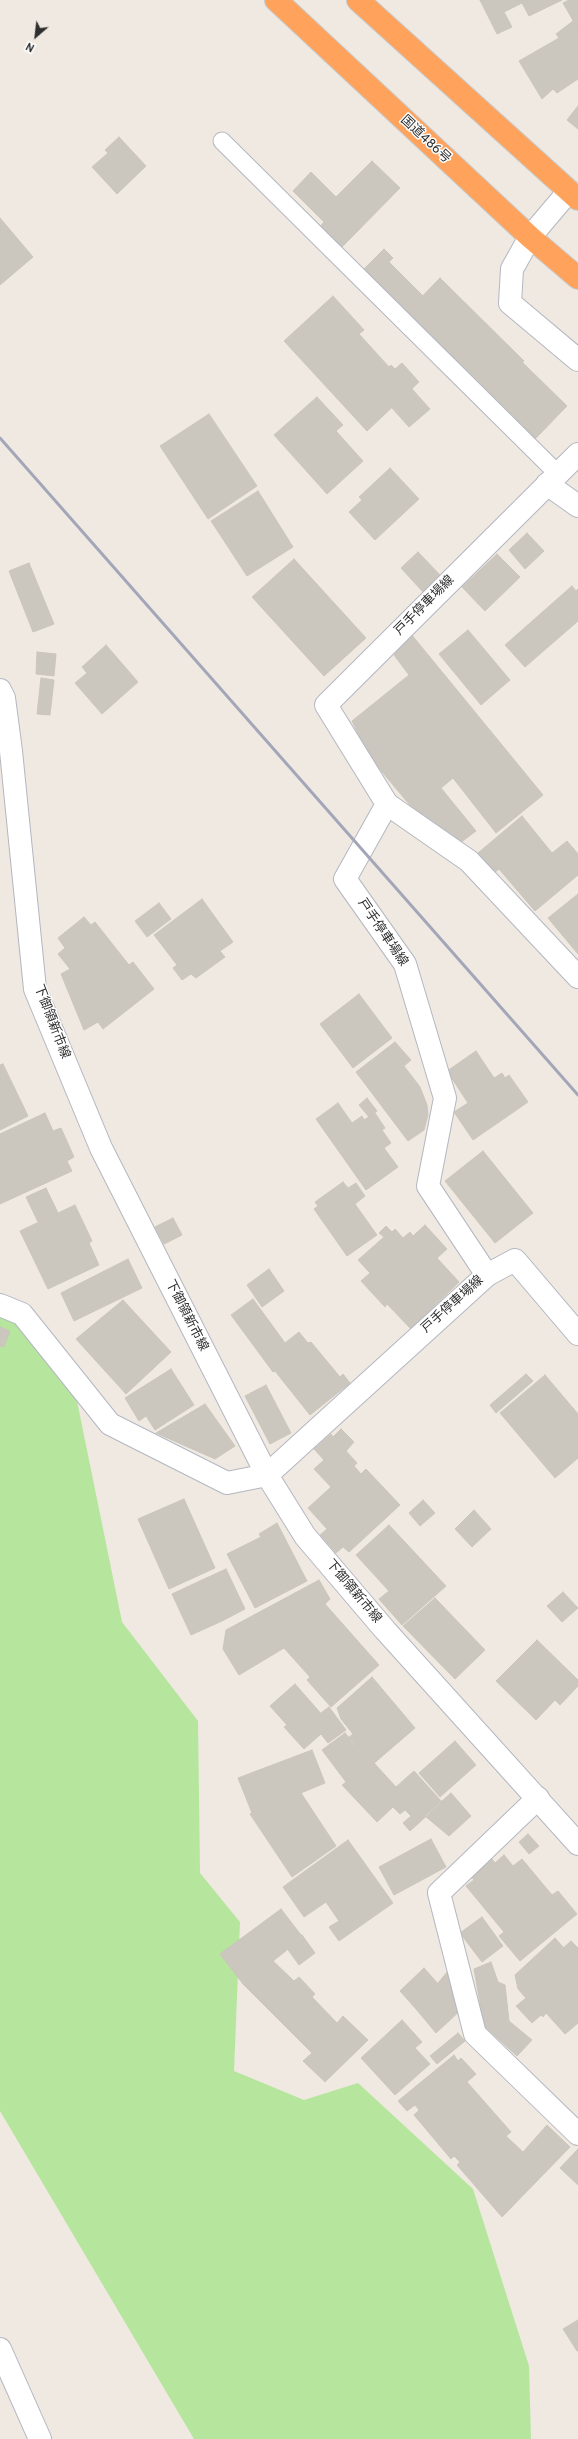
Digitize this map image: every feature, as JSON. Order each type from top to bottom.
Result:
[{"type":"highway","name":"国道486号","points":[[276,0],[530,238],[578,278]]},
{"type":"highway","points":[[358,0],[573,195]]},
{"type":"main road","points":[[573,195],[530,238],[512,269],[510,303],[578,360]]},
{"type":"main road","name":"戸手停車場線","points":[[267,1474],[487,1275],[428,1186],[445,1098],[405,964],[345,879],[387,804],[326,705],[578,454]]},
{"type":"main road","points":[[552,479],[578,506]]},
{"type":"main road","name":"下御領新市線","points":[[0,690],[4,698],[11,751],[35,989],[101,1148],[267,1474],[305,1536],[385,1630],[578,1844]]},
{"type":"main road","points":[[387,804],[469,861],[578,977]]},
{"type":"main road","points":[[487,1275],[515,1260],[578,1334]]},
{"type":"main road","points":[[0,1305],[22,1314],[110,1424],[226,1483],[267,1474]]},
{"type":"main road","points":[[538,1798],[439,1893],[475,2034],[578,2134]]},
{"type":"main road","points":[[0,2349],[40,2439]]},
{"type":"lane","points":[[222,141],[552,479]]},
{"type":"green space","points":[[0,1313],[19,1315],[77,1401],[122,1622],[198,1721],[200,1873],[240,1922],[234,2071],[304,2100],[358,2083],[473,2189],[529,2366],[531,2439],[194,2439],[0,2111]]},
{"type":"building","points":[[480,0],[562,0],[529,16],[522,3],[504,12],[512,27],[497,34]]},
{"type":"building","points":[[569,0],[578,0],[578,29],[563,3]]},
{"type":"building","points":[[573,21],[578,29],[578,79],[557,93],[553,89],[542,99],[519,61],[559,38],[556,34]]},
{"type":"building","points":[[578,106],[578,129],[567,120]]},
{"type":"building","points":[[119,137],[146,166],[117,194],[92,167],[108,153],[105,150]]},
{"type":"building","points":[[372,161],[400,188],[340,249],[319,228],[324,222],[293,191],[311,172],[336,197]]},
{"type":"building","points":[[0,218],[33,257],[0,285]]},
{"type":"building","points":[[384,249],[393,258],[389,262],[423,296],[407,312],[364,269]]},
{"type":"building","points":[[440,278],[524,361],[491,394],[407,312]]},
{"type":"building","points":[[333,296],[364,330],[359,334],[389,367],[391,365],[395,369],[402,363],[419,382],[367,431],[284,341]]},
{"type":"building","points":[[522,362],[567,406],[535,439],[491,394]]},
{"type":"building","points":[[412,389],[430,409],[409,427],[392,408]]},
{"type":"building","points":[[317,397],[343,425],[336,431],[363,461],[327,494],[274,435]]},
{"type":"building","points":[[209,414],[257,486],[208,519],[160,446]]},
{"type":"building","points":[[390,468],[419,499],[375,540],[349,512],[362,500],[359,497]]},
{"type":"building","points":[[258,491],[293,547],[247,576],[211,521]]},
{"type":"building","points":[[527,533],[544,551],[525,569],[509,550]]},
{"type":"building","points":[[418,552],[440,575],[423,592],[401,568]]},
{"type":"building","points":[[497,554],[520,577],[485,611],[462,587]]},
{"type":"building","points":[[294,559],[366,638],[324,676],[252,597]]},
{"type":"building","points":[[29,563],[54,624],[33,632],[9,571]]},
{"type":"building","points":[[572,586],[576,591],[578,589],[578,621],[525,667],[505,645]]},
{"type":"building","points":[[468,630],[510,680],[481,705],[439,654]]},
{"type":"building","points":[[411,634],[543,795],[496,833],[453,778],[441,788],[476,831],[460,843],[414,810],[368,755],[352,721],[409,675],[394,655]]},
{"type":"building","points":[[106,645],[138,682],[102,714],[75,683],[87,673],[82,667]]},
{"type":"building","points":[[37,652],[56,654],[54,676],[36,674]]},
{"type":"building","points":[[41,678],[54,680],[50,715],[37,714]]},
{"type":"building","points":[[522,816],[552,853],[567,841],[578,854],[578,875],[535,911],[499,869],[494,873],[478,853]]},
{"type":"building","points":[[578,894],[578,954],[548,918]]},
{"type":"building","points":[[202,899],[233,942],[220,951],[225,957],[196,978],[191,974],[182,980],[173,968],[177,965],[154,935]]},
{"type":"building","points":[[159,903],[171,919],[147,937],[135,921]]},
{"type":"building","points":[[84,917],[91,925],[95,922],[129,965],[133,962],[154,989],[103,1029],[98,1022],[84,1030],[61,974],[70,969],[58,954],[65,948],[58,938]]},
{"type":"building","points":[[359,994],[392,1038],[353,1068],[320,1024]]},
{"type":"building","points":[[395,1042],[411,1060],[404,1066],[420,1087],[427,1105],[428,1115],[424,1130],[408,1141],[356,1072]]},
{"type":"building","points":[[476,1051],[494,1078],[502,1073],[505,1078],[509,1075],[528,1102],[473,1140],[454,1112],[468,1103],[447,1071]]},
{"type":"building","points":[[3,1064],[28,1116],[0,1130],[0,1065]]},
{"type":"building","points":[[367,1098],[377,1111],[369,1117],[359,1105]]},
{"type":"building","points":[[338,1103],[352,1123],[362,1116],[364,1120],[375,1113],[385,1128],[382,1130],[391,1143],[384,1148],[398,1167],[366,1190],[316,1119]]},
{"type":"building","points":[[45,1113],[53,1131],[61,1128],[74,1157],[67,1161],[72,1171],[0,1204],[0,1134]]},
{"type":"building","points":[[483,1151],[533,1213],[495,1243],[445,1181]]},
{"type":"building","points":[[343,1182],[348,1188],[356,1183],[365,1196],[355,1204],[377,1235],[347,1256],[314,1209],[318,1206],[315,1202]]},
{"type":"building","points":[[46,1188],[58,1213],[38,1222],[26,1197]]},
{"type":"building","points":[[75,1205],[92,1241],[89,1243],[99,1265],[48,1289],[20,1231]]},
{"type":"building","points":[[173,1218],[182,1235],[164,1244],[155,1227]]},
{"type":"building","points":[[425,1225],[447,1249],[437,1258],[459,1282],[411,1329],[387,1304],[385,1307],[361,1281],[370,1273],[358,1260],[384,1237],[379,1233],[386,1226],[392,1232],[395,1229],[403,1238],[410,1232],[413,1236]]},
{"type":"building","points":[[128,1259],[142,1288],[74,1321],[61,1293]]},
{"type":"building","points":[[269,1269],[284,1291],[262,1307],[247,1285]]},
{"type":"building","points":[[253,1299],[285,1343],[299,1332],[308,1343],[311,1342],[340,1377],[343,1374],[350,1383],[310,1415],[275,1371],[273,1372],[231,1315]]},
{"type":"building","points":[[123,1300],[171,1352],[126,1394],[76,1339]]},
{"type":"building","points":[[0,1327],[10,1331],[4,1347],[0,1346]]},
{"type":"building","points":[[171,1369],[194,1405],[155,1430],[146,1416],[139,1421],[125,1398]]},
{"type":"building","points":[[526,1374],[533,1381],[496,1413],[490,1405]]},
{"type":"building","points":[[545,1375],[578,1414],[578,1458],[555,1478],[500,1413]]},
{"type":"building","points":[[266,1385],[291,1433],[270,1444],[245,1396]]},
{"type":"building","points":[[205,1404],[235,1446],[215,1459],[156,1433]]},
{"type":"building","points":[[341,1429],[354,1442],[346,1451],[357,1463],[354,1466],[361,1474],[366,1469],[400,1505],[349,1552],[343,1547],[336,1553],[320,1535],[327,1529],[308,1508],[331,1487],[314,1469],[324,1460],[314,1449],[331,1434],[333,1437]]},
{"type":"building","points":[[184,1499],[215,1568],[169,1589],[138,1519]]},
{"type":"building","points":[[423,1500],[435,1513],[420,1526],[409,1513]]},
{"type":"building","points":[[474,1510],[491,1529],[472,1547],[455,1529]]},
{"type":"building","points":[[277,1523],[307,1581],[255,1608],[227,1554],[261,1537],[259,1534]]},
{"type":"building","points":[[389,1525],[446,1586],[402,1625],[379,1599],[389,1591],[356,1555]]},
{"type":"building","points":[[226,1569],[245,1609],[222,1621],[202,1580]]},
{"type":"building","points":[[202,1580],[222,1621],[191,1635],[172,1594]]},
{"type":"building","points":[[319,1580],[330,1599],[325,1604],[379,1665],[331,1707],[307,1680],[310,1677],[284,1648],[239,1675],[223,1649],[226,1630]]},
{"type":"building","points":[[563,1592],[578,1608],[562,1622],[547,1606]]},
{"type":"building","points":[[435,1598],[485,1650],[455,1679],[403,1626]]},
{"type":"building","points":[[537,1640],[578,1680],[578,1686],[560,1705],[555,1700],[536,1720],[496,1681]]},
{"type":"building","points":[[372,1677],[415,1728],[372,1765],[348,1738],[353,1734],[341,1719],[337,1708]]},
{"type":"building","points":[[295,1684],[331,1725],[304,1749],[284,1727],[287,1725],[270,1706]]},
{"type":"building","points":[[329,1707],[346,1730],[328,1743],[321,1734],[331,1725],[321,1713]]},
{"type":"building","points":[[345,1733],[372,1765],[346,1782],[322,1750]]},
{"type":"building","points":[[455,1741],[476,1765],[440,1797],[419,1773]]},
{"type":"building","points":[[312,1750],[325,1783],[301,1793],[336,1846],[292,1877],[250,1814],[252,1813],[238,1778]]},
{"type":"building","points":[[374,1763],[396,1787],[414,1771],[442,1802],[410,1831],[403,1823],[411,1816],[405,1810],[400,1814],[393,1807],[377,1822],[342,1785]]},
{"type":"building","points":[[451,1793],[471,1816],[449,1836],[425,1816]]},
{"type":"building","points":[[528,1834],[539,1846],[529,1854],[519,1842]]},
{"type":"building","points":[[431,1839],[446,1867],[394,1895],[379,1867]]},
{"type":"building","points":[[348,1840],[393,1903],[339,1941],[329,1927],[339,1921],[326,1902],[304,1917],[283,1887]]},
{"type":"building","points":[[504,1855],[513,1866],[522,1859],[552,1895],[558,1891],[577,1914],[520,1961],[499,1936],[504,1932],[466,1886],[474,1880],[471,1876],[492,1859],[495,1863]]},
{"type":"building","points":[[281,1909],[301,1935],[286,1947],[287,1950],[273,1961],[294,1981],[299,1977],[315,1994],[312,1997],[337,2023],[343,2016],[368,2040],[325,2082],[303,2061],[312,2053],[243,1984],[220,1954]]},
{"type":"building","points":[[482,1917],[503,1946],[482,1962],[460,1933]]},
{"type":"building","points":[[302,1935],[315,1953],[299,1965],[286,1947]]},
{"type":"building","points":[[555,1938],[564,1948],[518,1989],[515,1975]]},
{"type":"building","points":[[571,1941],[578,1948],[578,2023],[565,2034],[546,2013],[543,2017],[518,1989]]},
{"type":"building","points":[[491,1962],[498,1982],[505,1985],[509,2021],[532,2040],[517,2056],[484,2026],[474,1969]]},
{"type":"building","points":[[424,1968],[440,1986],[416,2009],[400,1991]]},
{"type":"building","points":[[448,1971],[464,2007],[436,2033],[416,2009],[440,1986],[438,1983]]},
{"type":"building","points":[[526,1998],[541,2015],[532,2023],[516,2006]]},
{"type":"building","points":[[402,2020],[422,2042],[415,2048],[430,2064],[395,2095],[361,2058]]},
{"type":"building","points":[[458,2033],[465,2041],[437,2064],[430,2056]]},
{"type":"building","points":[[454,2055],[458,2061],[461,2058],[476,2074],[467,2082],[511,2132],[506,2136],[523,2152],[547,2125],[570,2147],[502,2217],[457,2165],[460,2162],[454,2156],[451,2159],[414,2115],[419,2110],[415,2105],[407,2111],[398,2101]]},
{"type":"building","points":[[578,2149],[578,2185],[560,2168]]},
{"type":"building","points":[[578,2320],[578,2351],[577,2351],[563,2329]]},
{"type":"railway","points":[[0,438],[578,1095]]}]
